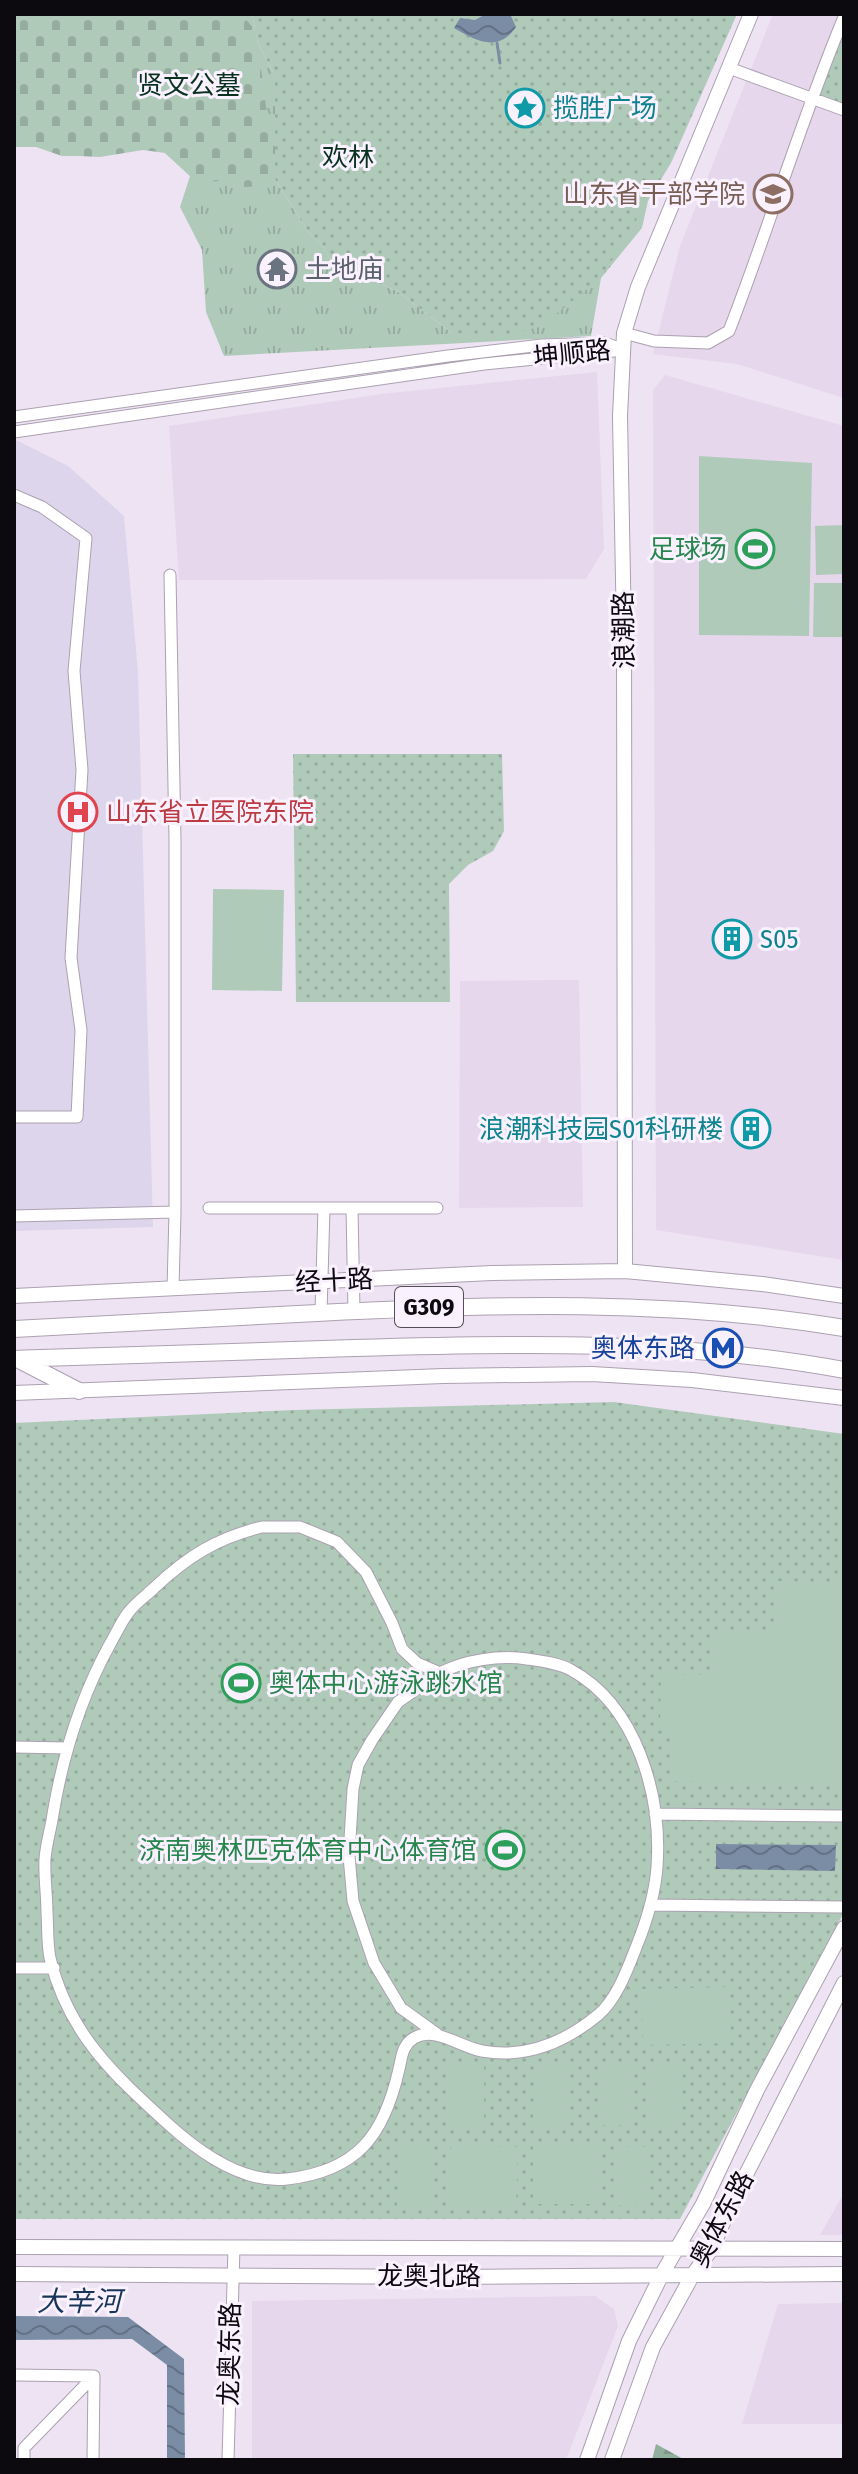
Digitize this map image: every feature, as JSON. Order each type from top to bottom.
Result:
[{"type":"highway","name":"经十路","points":[[14,1329],[460,1305],[598,1305],[685,1310],[799,1320],[844,1328]]},
{"type":"highway","name":"G309","points":[[16,1359],[460,1345],[687,1351],[808,1363],[844,1370]]},
{"type":"highway","points":[[16,1359],[79,1391]]},
{"type":"main road","name":"浪潮路","points":[[625,1271],[625,649],[620,416],[624,333],[638,287],[751,14]]},
{"type":"main road","name":"经十路","points":[[14,1296],[492,1273],[625,1271],[762,1284],[844,1296]]},
{"type":"main road","points":[[14,1393],[443,1376],[592,1374],[692,1380],[844,1398]]},
{"type":"main road","points":[[587,2460],[629,2341],[844,1928]]},
{"type":"main road","name":"奥体东路","points":[[612,2460],[653,2347],[692,2276],[712,2248],[730,2206],[844,1983]]},
{"type":"main road","name":"龙奥北路","points":[[14,2247],[844,2249]]},
{"type":"main road","name":"龙奥北路","points":[[14,2274],[453,2277],[844,2274]]},
{"type":"street","points":[[624,333],[654,341],[708,343],[729,331],[844,17]]},
{"type":"street","points":[[729,68],[844,110]]},
{"type":"street","name":"坤顺路","points":[[14,417],[542,345],[605,343],[624,350]]},
{"type":"street","name":"坤顺路","points":[[14,432],[484,364],[624,350]]},
{"type":"street","points":[[14,495],[42,507],[86,538],[74,671],[82,770],[71,958],[81,1030],[77,1117],[14,1117]]},
{"type":"street","points":[[170,575],[175,840],[173,1289]]},
{"type":"street","points":[[209,1208],[437,1208]]},
{"type":"street","points":[[321,1313],[324,1208]]},
{"type":"street","points":[[352,1208],[354,1311]]},
{"type":"street","points":[[14,1216],[175,1212]]},
{"type":"street","points":[[437,2034],[416,2036],[404,2047],[391,2099],[374,2135],[352,2158],[315,2175],[280,2180],[248,2177],[176,2132],[112,2073],[90,2047],[66,1999],[49,1954],[45,1859],[67,1748],[91,1678],[128,1612],[183,1560],[232,1534],[262,1527],[300,1527],[337,1542],[366,1572],[402,1649],[417,1663],[440,1673]]},
{"type":"street","points":[[508,1656],[569,1669],[615,1706],[647,1775],[655,1814],[657,1871],[651,1905],[628,1971],[604,2010],[578,2031],[546,2048],[519,2053],[485,2052],[458,2045],[437,2034],[401,2008],[374,1963],[353,1901],[349,1856],[353,1789],[358,1765],[398,1702],[452,1667],[508,1656]]},
{"type":"street","points":[[14,1747],[67,1748]]},
{"type":"street","points":[[655,1814],[844,1816]]},
{"type":"street","points":[[651,1905],[844,1907]]},
{"type":"street","points":[[14,1968],[54,1968]]},
{"type":"street","name":"龙奥东路","points":[[228,2460],[234,2247]]},
{"type":"street","points":[[14,2375],[94,2376]]},
{"type":"street","points":[[21,2452],[94,2376]]},
{"type":"street","points":[[93,2460],[94,2376]]},
{"type":"shaded area","name":"山东省干部学院","points":[[773,14],[844,14],[844,398],[737,364],[653,354],[680,246]]},
{"type":"shaded area","points":[[597,372],[604,549],[586,579],[179,580],[169,426],[381,394]]},
{"type":"shaded area","points":[[665,375],[844,426],[844,1260],[656,1230],[653,390]]},
{"type":"shaded area","name":"山东省立医院东院","points":[[14,439],[68,466],[124,516],[138,672],[153,1227],[14,1231]]},
{"type":"shaded area","points":[[579,980],[583,1207],[459,1208],[460,981]]},
{"type":"shaded area","points":[[844,2193],[844,2235],[820,2235]]},
{"type":"shaded area","points":[[595,2296],[614,2309],[618,2326],[566,2460],[252,2460],[252,2301]]},
{"type":"shaded area","points":[[844,2303],[844,2424],[742,2424],[778,2304]]},
{"type":"green space","name":"贤文公墓","points":[[14,14],[241,14],[256,31],[273,186],[245,187],[220,181],[203,182],[190,176],[165,153],[143,150],[100,157],[62,156],[36,147],[14,147]]},
{"type":"green space","points":[[127,14],[252,14],[258,43],[275,76],[275,179],[332,263],[397,291],[452,333],[563,308],[648,201],[642,228],[601,278],[591,336],[224,356],[206,312],[202,250],[180,207],[190,176],[165,153]]},
{"type":"green space","name":"欢林","points":[[252,14],[737,14],[671,163],[601,278],[540,327],[503,335],[452,333],[397,291],[332,263],[275,179],[275,76],[258,43]]},
{"type":"green space","points":[[844,32],[844,105],[818,95]]},
{"type":"green space","name":"足球场","points":[[699,456],[812,463],[809,636],[699,635]]},
{"type":"green space","points":[[844,525],[844,574],[816,575],[815,526]]},
{"type":"green space","points":[[814,583],[844,583],[844,637],[813,637]]},
{"type":"green space","points":[[293,754],[502,754],[504,831],[493,851],[468,865],[449,884],[450,1002],[296,1002]]},
{"type":"green space","points":[[213,889],[284,890],[282,991],[212,990]]},
{"type":"green space","points":[[614,1402],[844,1434],[844,1912],[680,2219],[14,2219],[14,1423],[294,1410]]},
{"type":"green space","points":[[779,1581],[844,1583],[844,1785],[673,1781],[674,1731],[660,1731],[661,1674],[713,1675],[714,1631],[777,1632]]},
{"type":"green space","points":[[730,1987],[731,2043],[643,2045],[642,1989]]},
{"type":"green space","points":[[598,2063],[633,2063],[633,2125],[598,2125]]},
{"type":"green space","points":[[449,2064],[484,2064],[484,2126],[449,2126]]},
{"type":"green space","points":[[648,2064],[683,2065],[682,2127],[647,2126]]},
{"type":"green space","points":[[534,2065],[569,2065],[568,2127],[533,2126]]},
{"type":"green space","points":[[533,2143],[600,2143],[600,2204],[533,2204]]},
{"type":"green space","points":[[399,2145],[434,2146],[432,2208],[397,2207]]},
{"type":"green space","points":[[451,2145],[518,2147],[516,2208],[449,2206]]},
{"type":"green space","points":[[614,2146],[649,2147],[649,2206],[614,2205]]},
{"type":"green space","points":[[656,2444],[685,2460],[652,2460]]},
{"type":"water","points":[[486,14],[510,14],[516,27],[502,40],[494,42],[470,37],[454,28],[460,18],[475,20]]},
{"type":"water","points":[[716,1844],[836,1845],[835,1871],[716,1869]]},
{"type":"water","points":[[14,2316],[128,2317],[184,2359],[185,2460],[167,2460],[167,2365],[132,2339],[14,2340]]},
{"type":"waterway","points":[[497,43],[500,63]]},
{"type":"place","name":"揽胜广场","points":[[525,108]]},
{"type":"place","name":"山东省干部学院","points":[[773,194]]},
{"type":"place","name":"土地庙","points":[[277,269]]},
{"type":"place","name":"足球场","points":[[755,549]]},
{"type":"place","name":"山东省立医院东院","points":[[78,812]]},
{"type":"place","name":"S05","points":[[732,939]]},
{"type":"place","name":"浪潮科技园S01科研楼","points":[[751,1129]]},
{"type":"place","name":"奥体东路","points":[[723,1348]]},
{"type":"place","name":"奥体中心游泳跳水馆","points":[[241,1683]]},
{"type":"place","name":"济南奥林匹克体育中心体育馆","points":[[505,1850]]},
{"type":"water label","name":"大辛河","points":[[79,2301]]}]
